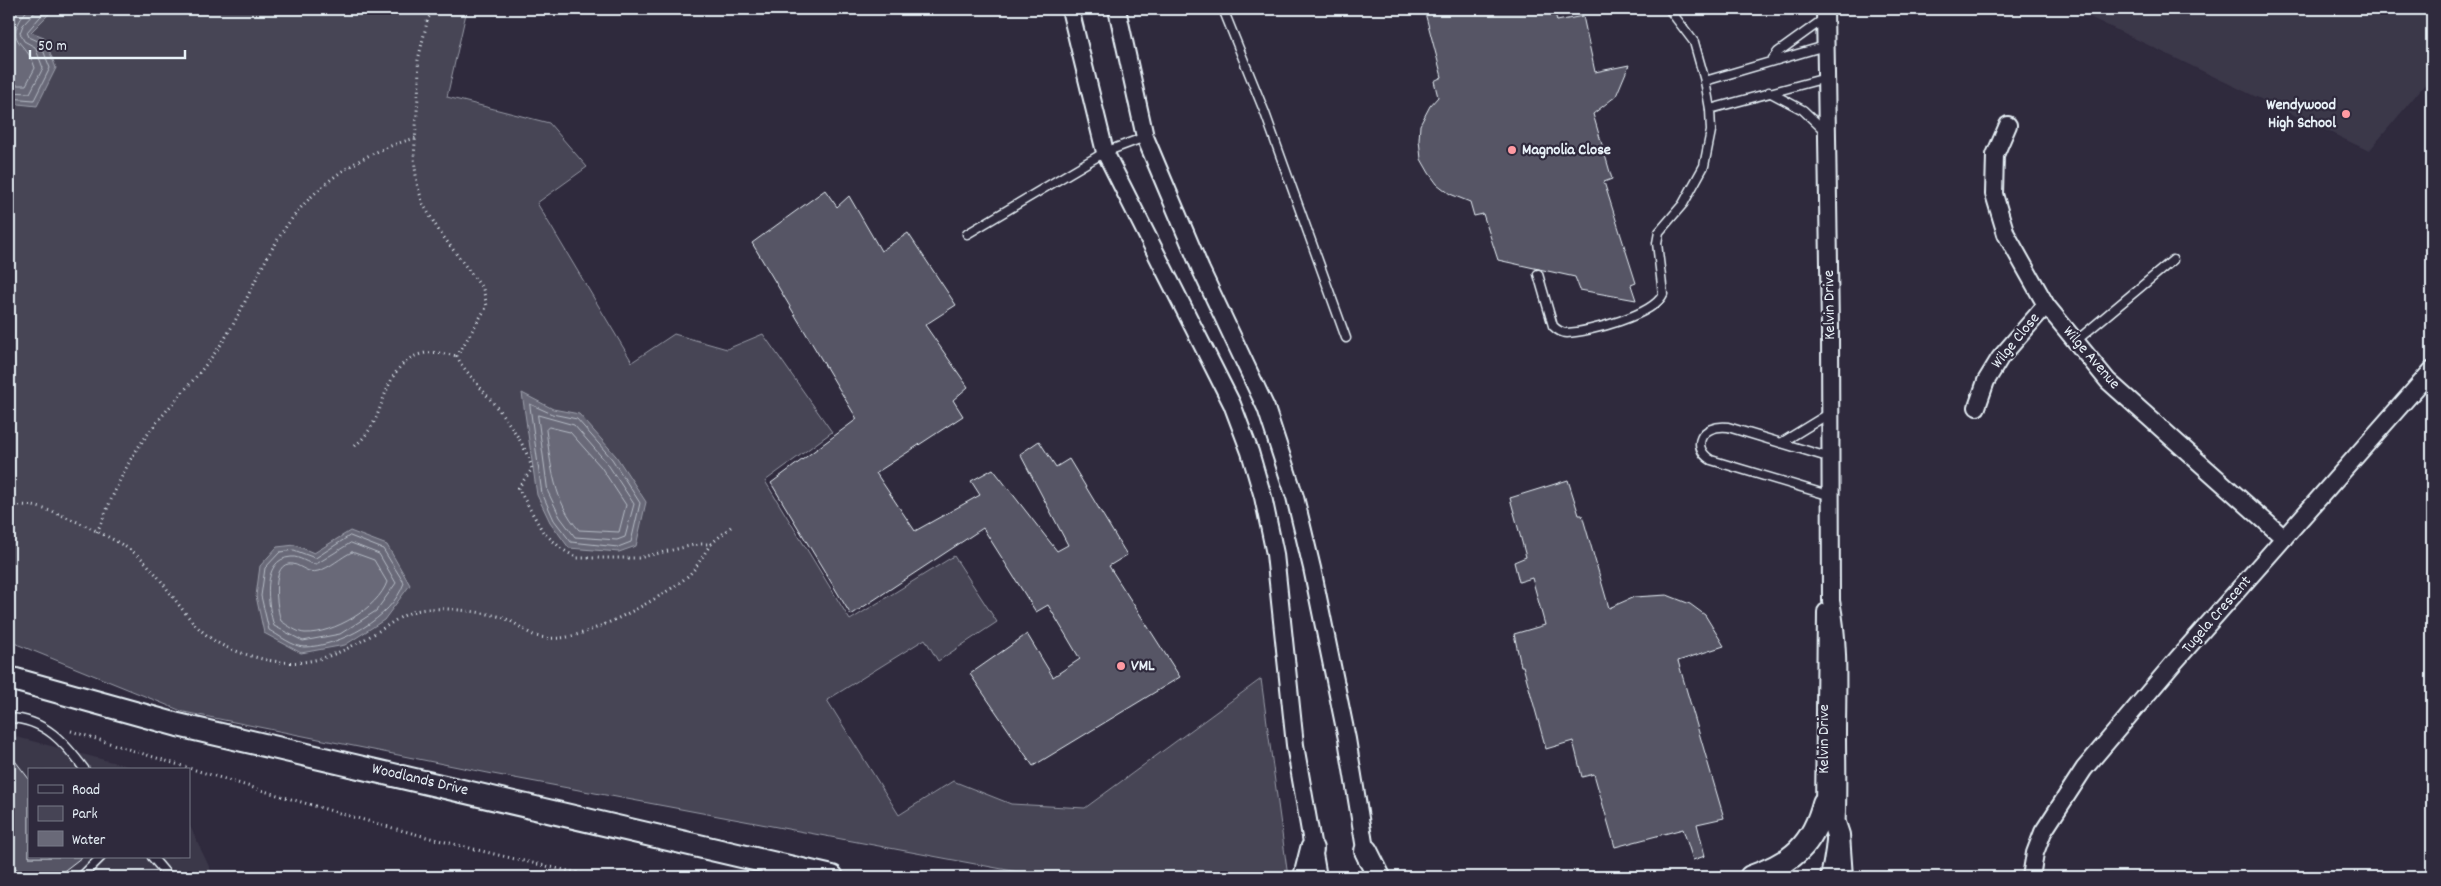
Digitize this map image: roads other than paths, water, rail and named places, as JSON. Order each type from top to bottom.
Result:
[{"type":"main road","name":"Woodlands Drive","points":[[9,678],[178,724],[832,877]]},
{"type":"main road","points":[[1751,877],[1784,862],[1802,849],[1815,831],[1824,803]]},
{"type":"main road","points":[[1835,826],[1838,835],[1841,877]]},
{"type":"main road","points":[[1304,877],[1312,849]]},
{"type":"main road","points":[[1366,851],[1379,877]]},
{"type":"street","points":[[1070,9],[1105,152],[1232,404],[1250,452],[1263,498],[1275,554],[1295,745],[1318,877]]},
{"type":"street","points":[[1117,9],[1145,137],[1201,270],[1266,408],[1295,497],[1312,568],[1347,739],[1370,877]]},
{"type":"street","name":"Kelvin Drive","points":[[1825,14],[1831,412],[1831,601],[1836,634],[1837,689],[1835,826],[1829,877]]},
{"type":"street","name":"Wilge Avenue","points":[[2008,126],[1995,156],[1994,194],[2006,234],[2046,305],[2108,381],[2284,538]]},
{"type":"street","name":"Wilge Close","points":[[1977,407],[1986,381],[2000,358],[2046,305]]},
{"type":"street","name":"Tugela Crescent","points":[[2031,877],[2035,853],[2042,832],[2084,769],[2432,370]]},
{"type":"street","name":"Kelvin Drive","points":[[1818,877],[1824,803],[1824,625],[1826,612],[1831,601]]},
{"type":"lane","points":[[1224,9],[1346,338]]},
{"type":"lane","points":[[1538,274],[1553,326],[1558,331],[1566,333],[1606,325],[1651,308],[1660,301],[1663,294],[1657,243],[1659,232],[1683,204],[1704,166],[1711,131],[1706,81],[1694,42],[1669,9]]},
{"type":"lane","points":[[1772,60],[1778,52],[1825,14]]},
{"type":"lane","points":[[1706,81],[1772,60],[1825,46]]},
{"type":"lane","points":[[1710,109],[1826,78]]},
{"type":"lane","points":[[1769,92],[1803,110],[1827,134]]},
{"type":"lane","points":[[967,234],[1105,152],[1145,137]]},
{"type":"lane","points":[[2076,342],[2174,260]]},
{"type":"lane","points":[[1781,443],[1831,412]]},
{"type":"lane","points":[[1831,458],[1721,426],[1707,430],[1701,438],[1702,451],[1711,460],[1831,496]]},
{"type":"lane","points":[[9,718],[50,730],[63,741],[83,768]]},
{"type":"lane","points":[[83,875],[100,858]]},
{"type":"lane","points":[[153,858],[169,877]]},
{"type":"water","points":[[9,9],[54,9],[31,32],[44,37],[56,68],[37,106],[9,103]]},
{"type":"water","points":[[522,393],[553,409],[579,414],[616,456],[646,502],[636,546],[619,552],[569,548],[550,522],[537,495]]},
{"type":"water","points":[[350,531],[387,545],[410,585],[384,620],[345,645],[301,653],[264,633],[256,596],[260,566],[277,547],[295,545],[314,553]]},
{"type":"place","name":"Wendywood High School","points":[[2346,114]]},
{"type":"place","name":"Magnolia Close","points":[[1512,150]]},
{"type":"place","name":"VML","points":[[1121,666]]}]
